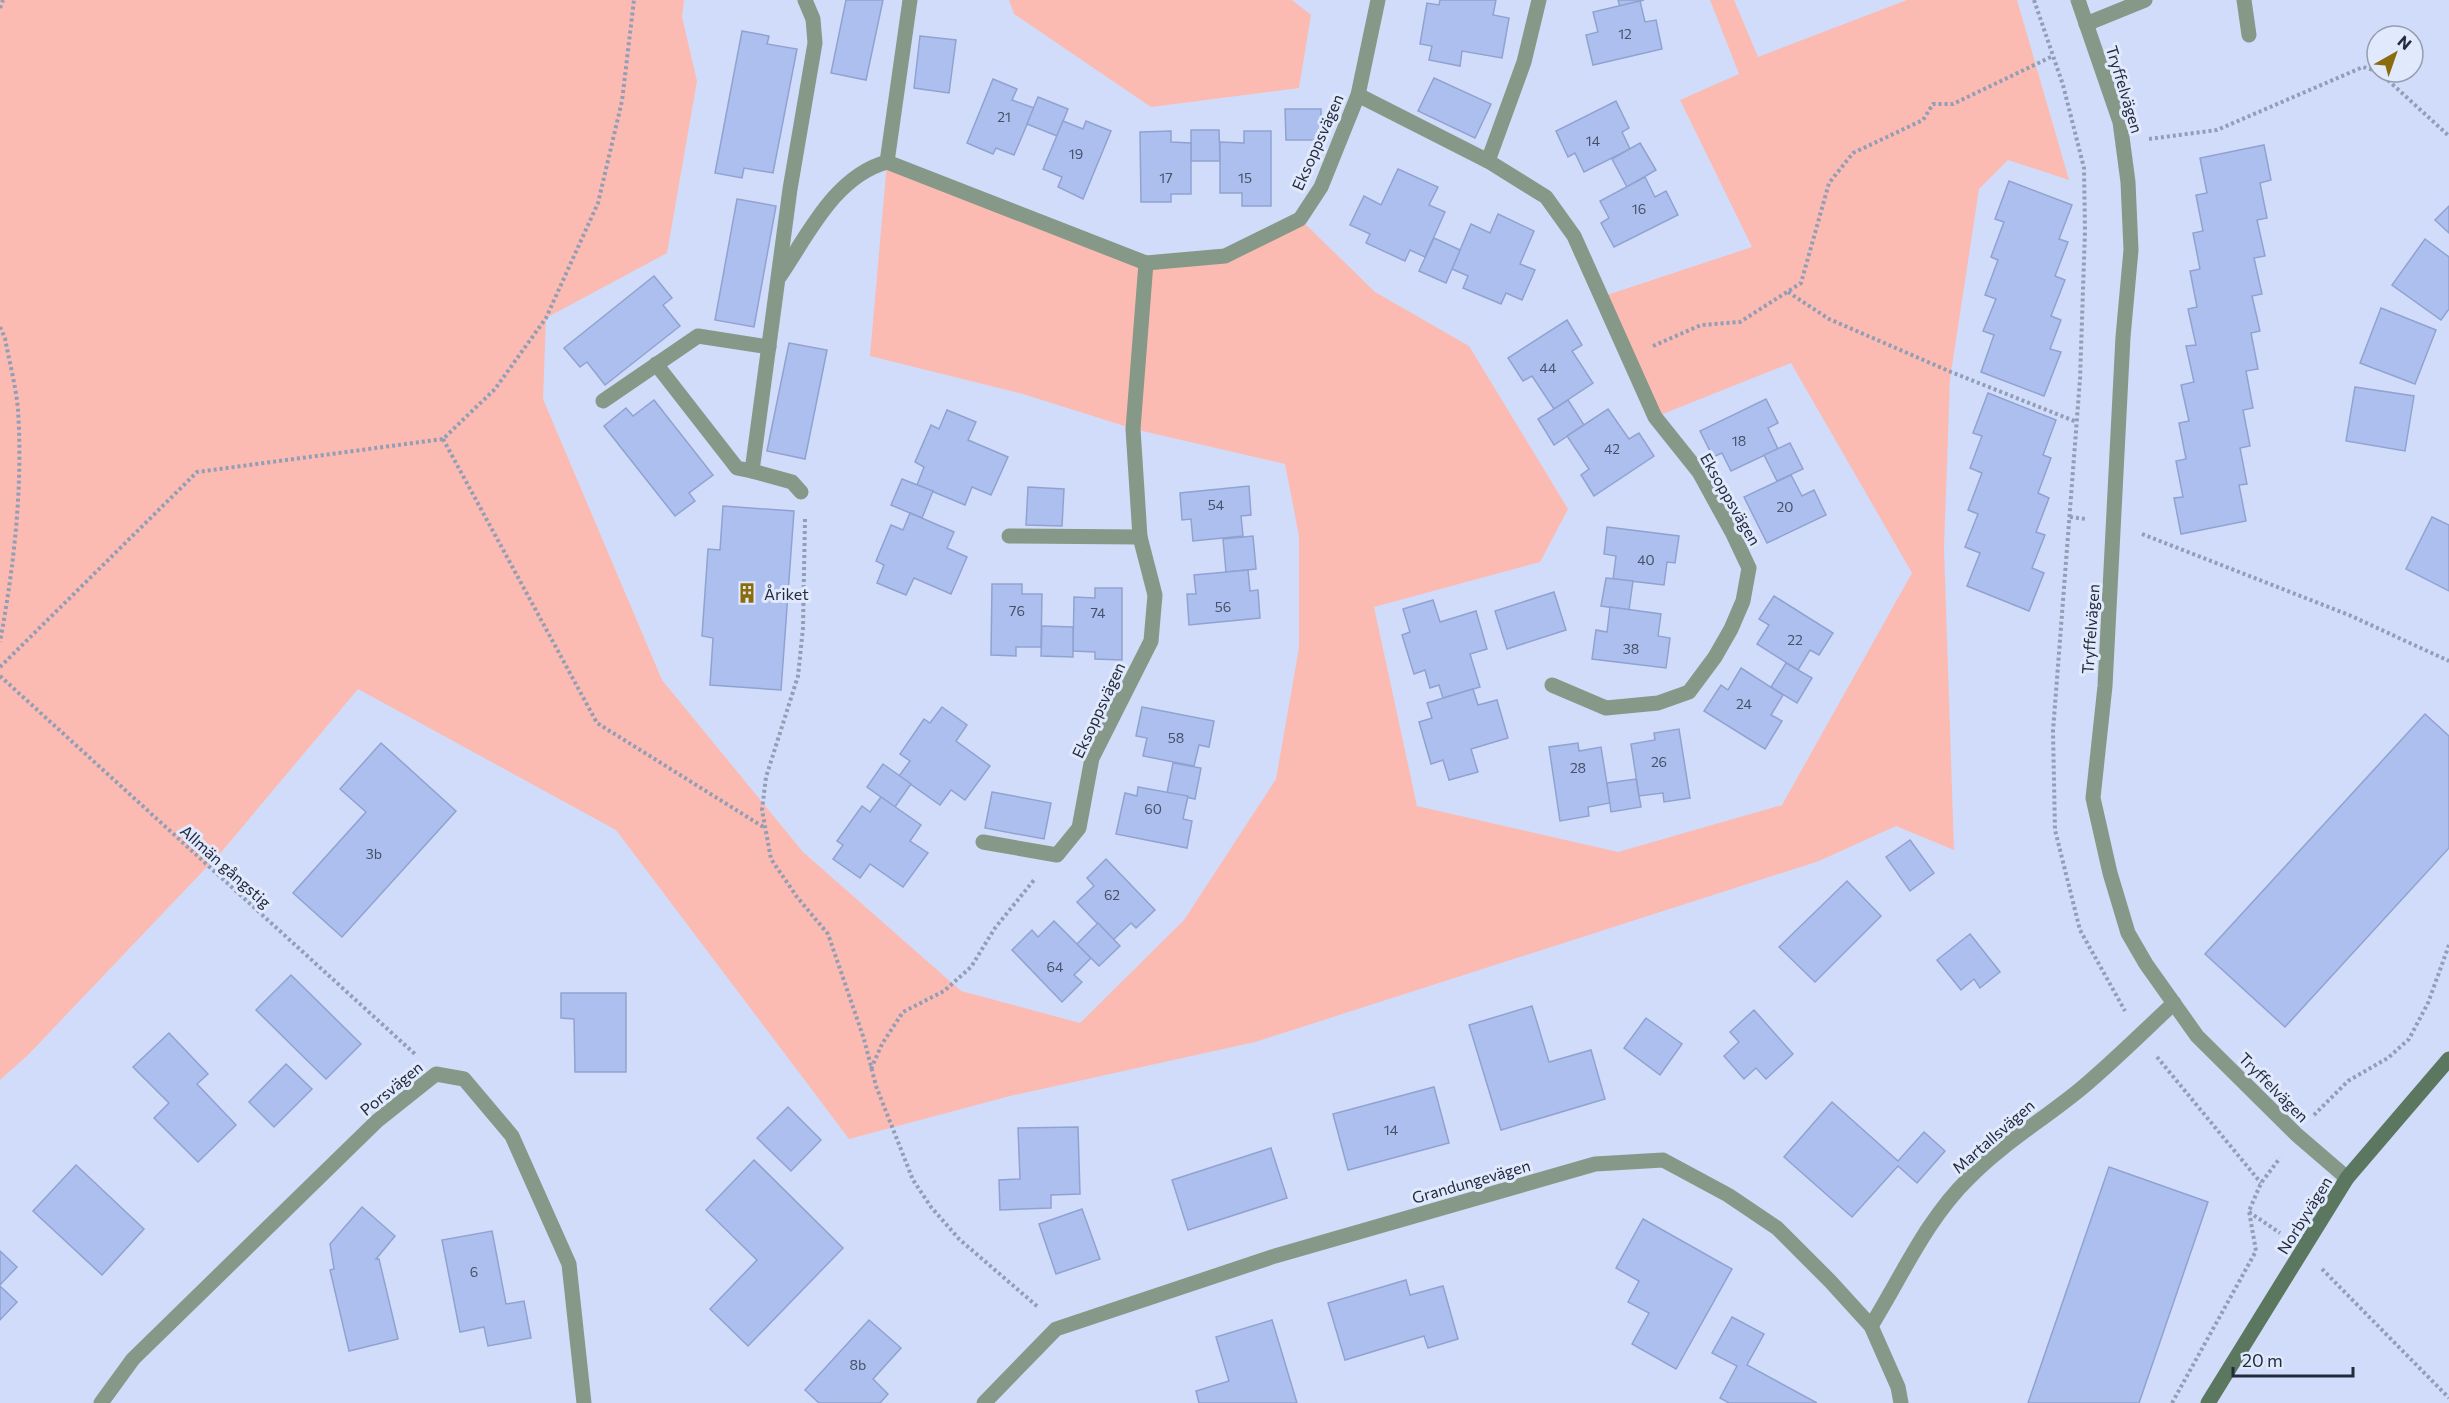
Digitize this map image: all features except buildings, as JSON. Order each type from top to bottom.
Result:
[{"type":"street","points":[[752,471],[790,189],[815,43],[813,19],[805,0]]},
{"type":"street","points":[[779,277],[819,215],[845,188],[872,166],[887,162],[910,0]]},
{"type":"street","name":"Eksoppsvägen","points":[[887,162],[1146,263],[1225,256],[1300,219],[1321,187],[1358,95],[1378,0]]},
{"type":"street","points":[[1488,161],[1524,62],[1539,0]]},
{"type":"street","name":"Tryffelvägen","points":[[2078,0],[2120,122],[2128,182],[2131,250],[2123,337],[2105,686],[2093,798],[2110,873],[2128,933],[2146,964],[2197,1035],[2297,1135],[2347,1178]]},
{"type":"street","points":[[2086,24],[2145,0]]},
{"type":"street","points":[[2244,0],[2249,35]]},
{"type":"street","name":"Eksoppsvägen","points":[[1358,95],[1488,161],[1546,197],[1574,236],[1655,417],[1699,472],[1749,568],[1743,601],[1715,657],[1689,692],[1658,703],[1606,708],[1552,685]]},
{"type":"street","name":"Eksoppsvägen","points":[[1056,855],[1079,828],[1092,758],[1111,716],[1151,641],[1155,595],[1140,537],[1134,429],[1146,263]]},
{"type":"street","points":[[603,401],[698,336],[769,347]]},
{"type":"street","points":[[656,364],[737,468],[792,482],[801,492]]},
{"type":"street","points":[[1009,536],[1140,537]]},
{"type":"street","points":[[983,842],[1056,855]]},
{"type":"street","name":"Martallsvägen","points":[[1871,1326],[1926,1230],[1968,1178],[2019,1134],[2083,1087],[2174,1004]]},
{"type":"street","name":"Norbyvägen","points":[[2208,1403],[2347,1178],[2449,1059]]},
{"type":"street","name":"Porsvägen","points":[[101,1403],[133,1359],[377,1121],[436,1074],[464,1079],[512,1136],[568,1264],[584,1403]]},
{"type":"street","name":"Grandungevägen","points":[[984,1403],[1056,1329],[1275,1256],[1595,1164],[1663,1160],[1728,1195],[1777,1228],[1830,1281],[1871,1326],[1898,1387],[1900,1403]]},
{"type":"path","points":[[0,8],[3,0]]},
{"type":"path","points":[[0,666],[197,472],[443,439],[495,389],[546,318],[598,203],[622,100],[634,0]]},
{"type":"path","points":[[1628,357],[1701,325],[1740,322],[1801,283],[1829,183],[1853,153],[1923,120],[1933,104],[1953,104],[2053,56]]},
{"type":"path","points":[[2124,142],[2217,130],[2362,67],[2365,68]]},
{"type":"path","points":[[2391,84],[2449,136]]},
{"type":"path","points":[[1788,291],[1829,319],[1951,372],[2077,422]]},
{"type":"path","points":[[0,327],[18,409],[18,489],[12,572],[0,642]]},
{"type":"path","points":[[443,439],[597,723],[765,828]]},
{"type":"path","points":[[801,492],[806,513],[803,628],[799,666],[790,707],[766,777],[762,810],[771,859],[797,897],[828,934],[901,1154],[913,1180],[931,1207],[959,1239],[1040,1309],[1056,1329]]},
{"type":"path","points":[[2070,517],[2115,523],[2349,615],[2449,661]]},
{"type":"path","name":"Allmän gångstig","points":[[0,676],[436,1074]]},
{"type":"path","points":[[872,1069],[882,1044],[903,1012],[944,991],[971,967],[995,928],[1056,855]]},
{"type":"path","points":[[2441,968],[2449,964]]},
{"type":"path","points":[[2249,1211],[2303,1250],[2449,1398]]},
{"type":"shaded area","points":[[0,0],[684,0],[682,17],[697,81],[667,253],[546,318],[543,399],[662,680],[803,852],[961,991],[1080,1023],[1184,920],[1276,779],[1299,648],[1299,536],[1285,464],[1134,429],[1023,394],[870,356],[887,162],[1146,263],[1225,256],[1300,219],[1375,292],[1469,346],[1568,509],[1540,562],[1374,607],[1417,806],[1618,852],[1782,805],[1912,573],[1791,363],[1655,417],[1601,297],[1752,247],[1680,100],[1739,74],[1710,0],[1734,0],[1758,57],[1907,0],[2017,0],[2069,180],[2008,160],[1979,189],[1950,379],[1944,548],[1954,850],[1896,826],[1819,861],[1255,1042],[1010,1096],[849,1139],[616,830],[358,689],[223,850],[28,1055],[0,1080]]},
{"type":"shaded area","points":[[1009,0],[1292,0],[1311,15],[1299,88],[1151,107],[1014,14]]},
{"type":"place","name":"Åriket","points":[[747,593]]}]
